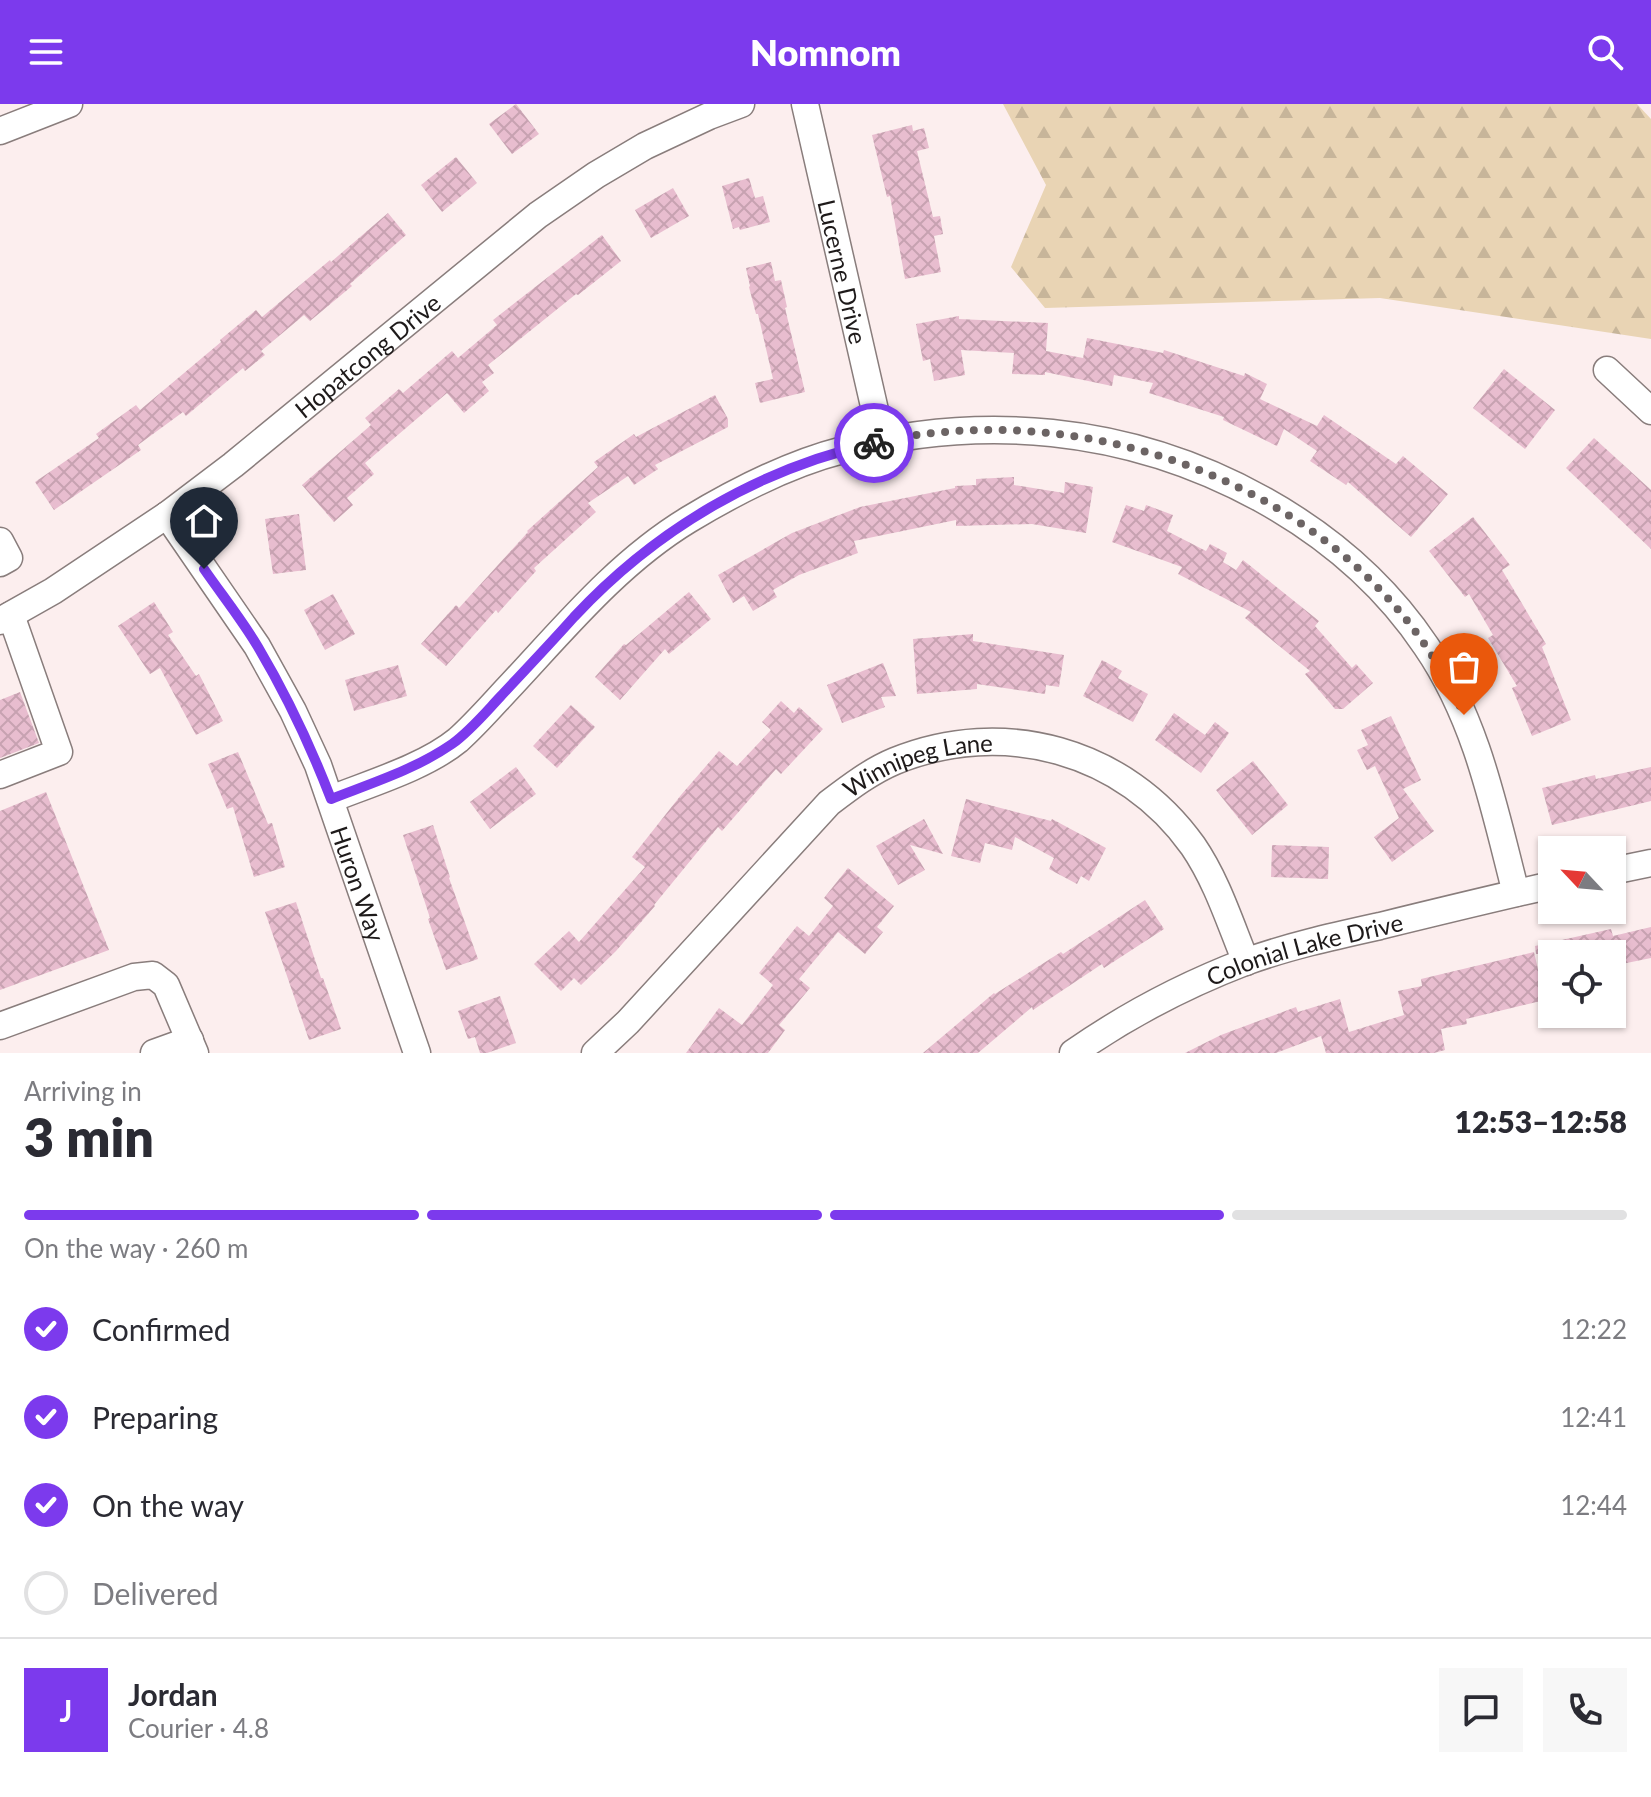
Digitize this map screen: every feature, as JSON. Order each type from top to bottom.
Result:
[{"type":"street","points":[[0,131],[69,104]]},
{"type":"street","name":"Hopatcong Drive","points":[[6,618],[53,591],[167,515],[233,465],[538,215],[645,146],[741,104]]},
{"type":"street","name":"Lucerne Drive","points":[[805,104],[882,441]]},
{"type":"street","points":[[1607,370],[1651,411]]},
{"type":"street","points":[[331,799],[428,760],[456,742],[598,592],[683,523],[735,492],[790,467],[840,450],[882,441],[936,432],[994,430],[1053,433],[1110,442],[1167,458],[1221,479],[1273,506],[1322,538],[1364,572],[1427,646],[1454,691],[1474,739],[1516,893]]},
{"type":"street","name":"Huron Way","points":[[167,515],[257,646],[293,711],[331,799],[417,1053]]},
{"type":"street","points":[[0,541],[9,558],[0,563]]},
{"type":"street","points":[[0,775],[59,752],[6,618]]},
{"type":"street","name":"Winnipeg Lane","points":[[595,1053],[628,1022],[829,803],[860,779],[893,761],[930,749],[963,743],[1002,741],[1035,745],[1073,755],[1108,770],[1140,791],[1169,817],[1193,847],[1212,880],[1246,962]]},
{"type":"street","points":[[1626,868],[1651,863]]},
{"type":"street","name":"Colonial Lake Drive","points":[[1073,1053],[1155,1003],[1246,962],[1291,947],[1538,888]]},
{"type":"street","points":[[0,1026],[134,977],[153,975],[166,985],[192,1046],[154,1053]]},
{"type":"green space","points":[[1003,104],[1637,104],[1651,119],[1651,339],[1380,298],[1045,308],[1011,267],[1046,185]]},
{"type":"building","points":[[516,104],[539,134],[512,154],[489,124]]},
{"type":"building","points":[[912,125],[913,131],[924,128],[929,148],[917,151],[933,217],[940,216],[943,234],[934,236],[941,272],[905,279],[890,196],[887,197],[872,135]]},
{"type":"building","points":[[456,157],[477,183],[442,212],[421,185]]},
{"type":"building","points":[[749,178],[755,198],[763,196],[770,222],[733,229],[722,186]]},
{"type":"building","points":[[673,188],[689,216],[651,238],[635,210]]},
{"type":"building","points":[[388,213],[406,235],[350,284],[352,286],[310,321],[304,315],[261,351],[265,355],[245,371],[243,368],[186,416],[183,412],[138,445],[141,450],[54,510],[35,482],[99,438],[96,434],[136,405],[140,410],[256,310],[262,317]]},
{"type":"building","points":[[602,235],[621,261],[488,365],[494,373],[482,382],[489,391],[464,413],[447,393],[365,463],[374,474],[347,498],[353,505],[334,522],[302,485],[371,425],[365,418],[399,389],[403,393],[452,351],[458,358],[497,325],[493,320]]},
{"type":"building","points":[[771,262],[775,281],[781,280],[805,392],[760,403],[755,383],[773,379],[746,268]]},
{"type":"building","points":[[959,316],[959,319],[1048,323],[1046,351],[1083,358],[1087,338],[1163,353],[1164,350],[1244,376],[1245,373],[1267,384],[1260,399],[1317,426],[1324,415],[1396,464],[1403,456],[1448,494],[1411,537],[1348,482],[1346,485],[1310,461],[1317,451],[1284,429],[1277,446],[1223,420],[1224,417],[1149,393],[1153,383],[1114,375],[1112,386],[1045,372],[1045,375],[1012,374],[1014,353],[961,350],[965,375],[934,381],[930,359],[923,361],[916,324]]},
{"type":"building","points":[[1504,369],[1555,410],[1525,449],[1473,408]]},
{"type":"building","points":[[715,395],[728,419],[728,427],[655,465],[658,469],[634,485],[628,476],[588,503],[596,512],[534,568],[536,571],[446,666],[421,644],[456,605],[459,608],[527,531],[598,467],[594,462],[634,434],[636,437]]},
{"type":"building","points":[[1594,438],[1651,490],[1651,549],[1566,468]]},
{"type":"building","points":[[1014,477],[1014,485],[1064,493],[1065,482],[1093,487],[1086,533],[1032,524],[956,526],[956,520],[854,541],[858,553],[799,575],[773,590],[777,597],[753,611],[744,596],[733,603],[718,575],[792,533],[860,507],[955,486],[976,485],[976,479]]},
{"type":"building","points":[[1126,505],[1144,511],[1146,505],[1173,515],[1167,531],[1206,551],[1210,544],[1227,553],[1223,562],[1236,570],[1243,560],[1319,621],[1315,626],[1352,668],[1356,664],[1373,683],[1343,709],[1335,709],[1305,674],[1310,671],[1245,618],[1251,612],[1178,574],[1182,567],[1112,542]]},
{"type":"building","points":[[299,514],[306,570],[273,574],[265,519]]},
{"type":"building","points":[[1473,517],[1510,565],[1502,570],[1546,644],[1542,647],[1571,720],[1532,736],[1512,688],[1517,686],[1488,638],[1493,635],[1469,594],[1465,597],[1429,551]]},
{"type":"building","points":[[689,592],[711,619],[669,654],[665,649],[620,700],[595,677],[624,644]]},
{"type":"building","points":[[333,594],[355,634],[325,650],[304,610]]},
{"type":"building","points":[[154,602],[173,632],[168,635],[196,676],[199,674],[223,721],[196,735],[160,668],[150,674],[118,626]]},
{"type":"building","points":[[973,634],[973,641],[1064,655],[1059,687],[1046,685],[1045,694],[977,684],[977,689],[917,694],[913,639]]},
{"type":"building","points":[[1102,660],[1122,671],[1118,678],[1148,694],[1133,722],[1083,696]]},
{"type":"building","points":[[883,663],[896,696],[881,697],[885,707],[842,723],[827,685]]},
{"type":"building","points":[[398,665],[407,696],[354,711],[345,680]]},
{"type":"building","points":[[20,692],[39,743],[0,758],[0,700]]},
{"type":"building","points":[[781,701],[794,713],[799,707],[823,729],[781,774],[776,769],[722,831],[718,827],[616,951],[581,985],[574,978],[561,991],[534,964],[569,931],[579,942],[645,867],[632,857],[681,795],[719,751],[737,766],[771,730],[762,722]]},
{"type":"building","points":[[571,705],[595,727],[557,768],[533,746]]},
{"type":"building","points":[[1174,713],[1205,735],[1215,722],[1229,733],[1201,773],[1155,740]]},
{"type":"building","points":[[1391,716],[1421,780],[1403,789],[1434,831],[1392,862],[1374,837],[1399,818],[1375,766],[1367,770],[1357,750],[1368,745],[1361,730]]},
{"type":"building","points":[[238,752],[268,824],[272,823],[285,867],[254,877],[233,807],[227,809],[208,764]]},
{"type":"building","points":[[1253,761],[1288,805],[1252,835],[1216,790]]},
{"type":"building","points":[[516,767],[536,794],[490,829],[470,802]]},
{"type":"building","points":[[1651,767],[1651,801],[1552,825],[1542,788],[1595,775],[1596,779]]},
{"type":"building","points":[[46,792],[109,950],[0,990],[0,811]]},
{"type":"building","points":[[966,799],[1052,819],[1106,848],[1089,881],[1081,876],[1077,884],[1049,869],[1054,858],[1015,837],[1012,850],[985,843],[980,863],[951,856]]},
{"type":"building","points":[[924,819],[943,854],[910,845],[925,870],[898,885],[876,846]]},
{"type":"building","points":[[433,825],[478,959],[446,970],[403,835]]},
{"type":"building","points":[[1272,845],[1329,847],[1328,879],[1271,877]]},
{"type":"building","points":[[848,868],[894,906],[877,927],[883,932],[865,954],[838,932],[799,979],[810,988],[779,1025],[785,1030],[768,1053],[686,1053],[719,1008],[742,1025],[773,985],[759,973],[797,926],[809,936],[833,906],[824,898]]},
{"type":"building","points":[[1145,900],[1164,929],[1104,968],[1102,964],[1033,1010],[1032,1007],[978,1053],[923,1053],[994,993],[1061,952],[1063,954]]},
{"type":"building","points":[[296,902],[341,1029],[309,1040],[265,912]]},
{"type":"building","points":[[1651,927],[1651,958],[1626,963],[1626,940],[1562,940],[1611,929],[1613,936]]},
{"type":"building","points":[[1534,952],[1538,969],[1538,1002],[1466,1019],[1467,1024],[1441,1029],[1445,1050],[1434,1053],[1326,1053],[1321,1036],[1276,1053],[1185,1053],[1221,1035],[1296,1007],[1298,1012],[1340,999],[1349,1032],[1404,1015],[1398,991],[1422,986],[1421,979]]},
{"type":"building","points":[[500,996],[516,1043],[480,1053],[475,1037],[468,1039],[458,1011]]},
{"type":"way so far","points":[[874,443],[936,432],[994,430],[1053,433],[1110,442],[1167,458],[1221,479],[1273,506],[1322,538],[1364,572],[1427,646],[1454,691],[1464,715]]},
{"type":"route","points":[[204,569],[257,646],[293,711],[331,799],[428,760],[456,742],[598,592],[683,523],[735,492],[790,467],[840,450],[874,443]]}]
